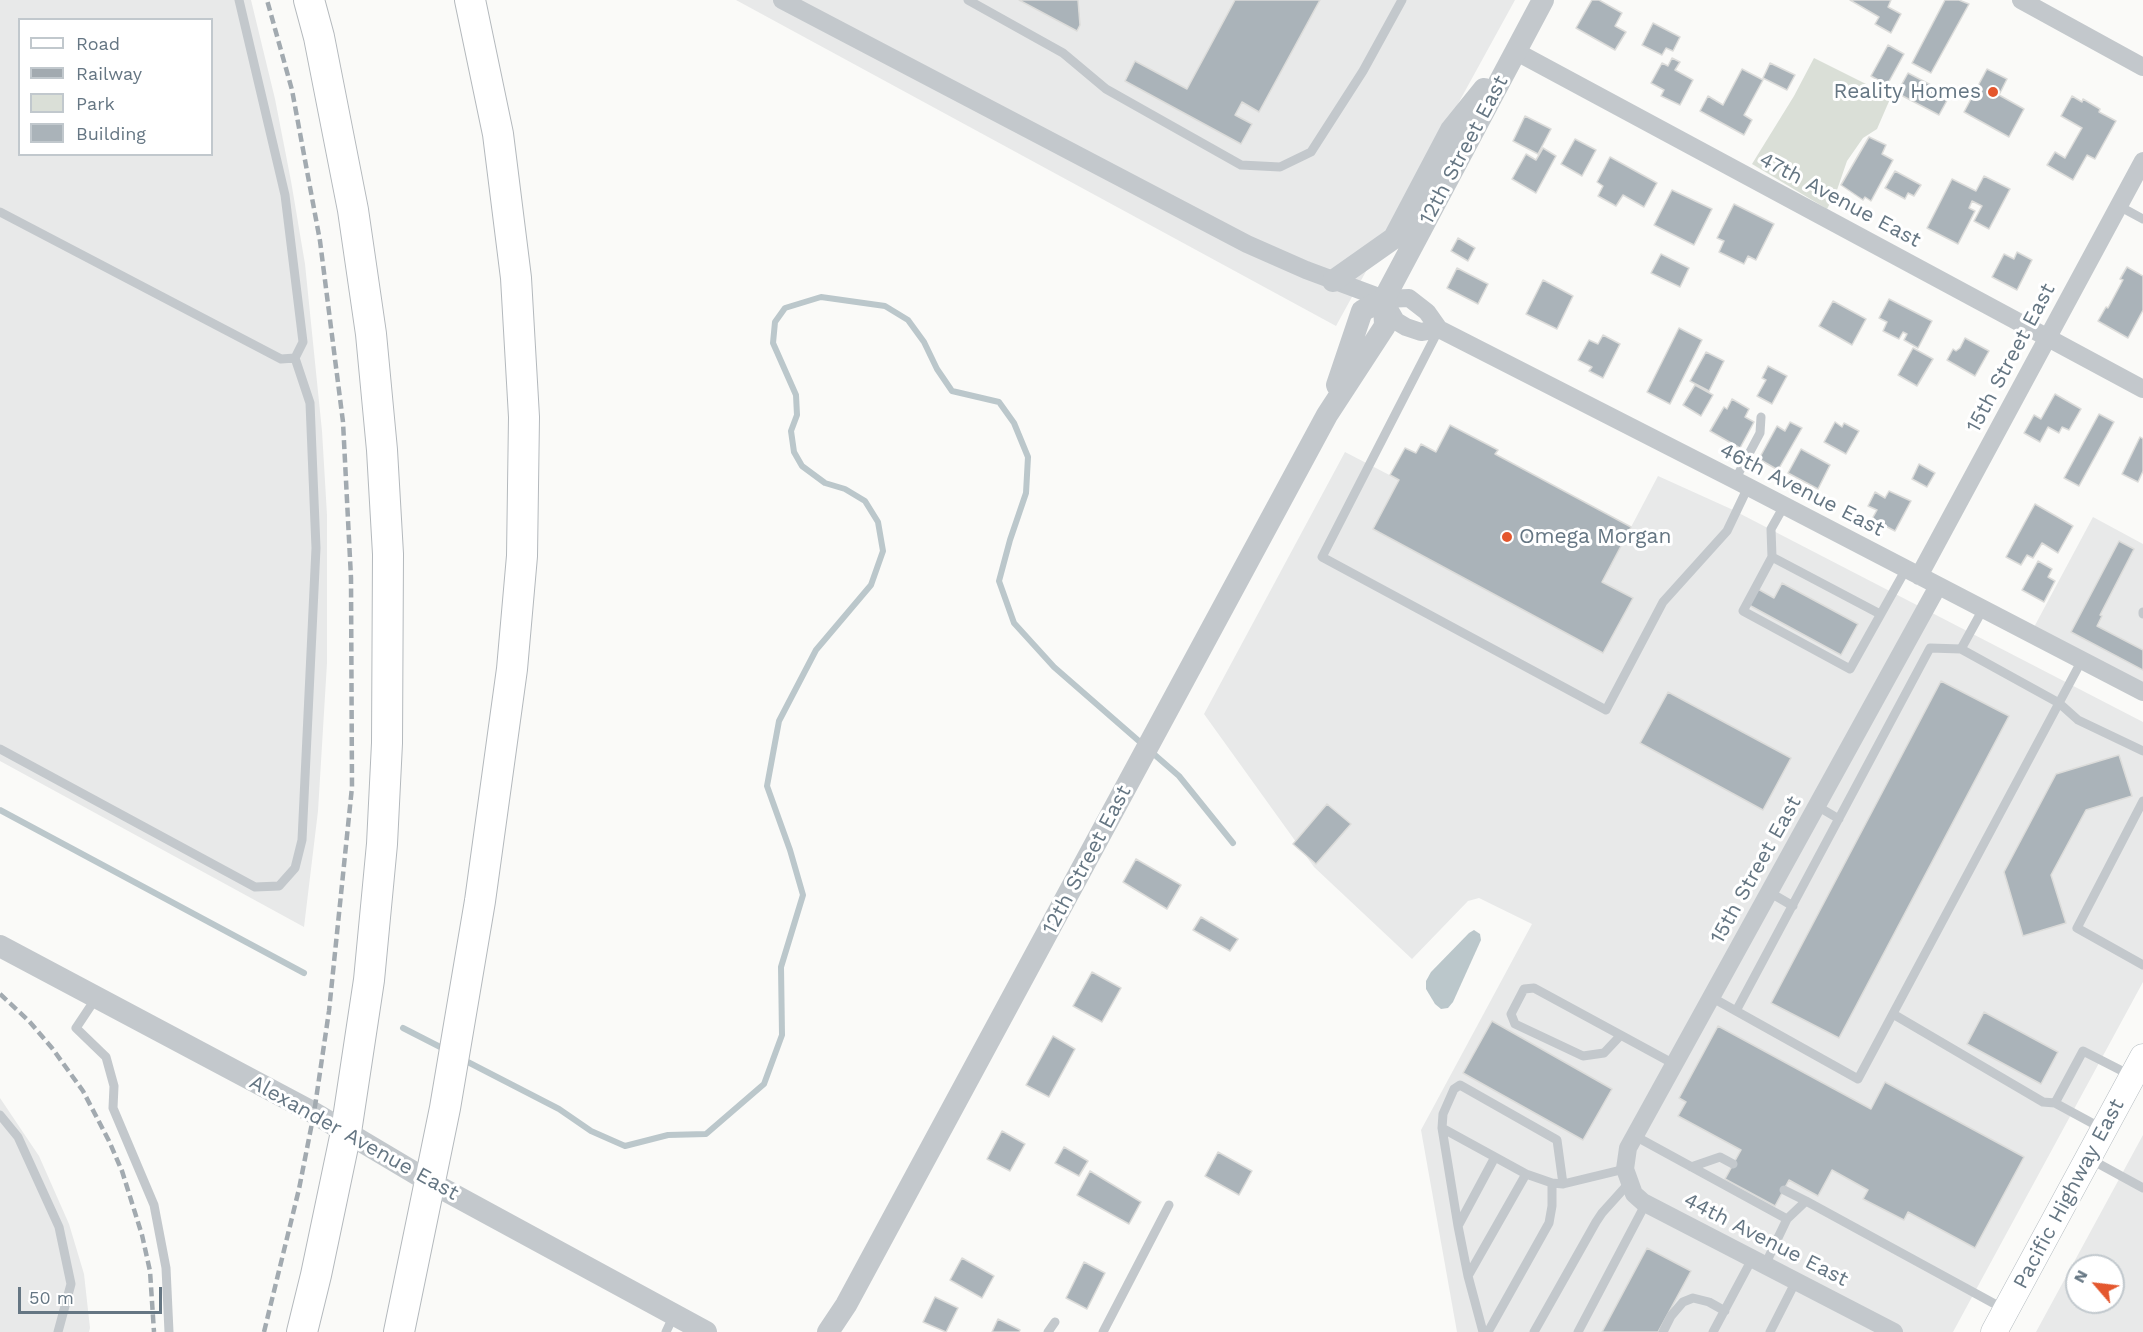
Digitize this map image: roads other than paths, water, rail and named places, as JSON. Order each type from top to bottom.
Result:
[{"type":"highway","points":[[302,1332],[346,1132],[369,980],[382,844],[387,743],[388,554],[382,450],[371,334],[353,210],[319,37],[309,0]]},
{"type":"highway","points":[[399,1332],[445,1108],[464,1001],[495,800],[512,669],[522,556],[524,417],[516,278],[498,134],[470,0]]},
{"type":"main road","name":"Pacific Highway East","points":[[2000,1321],[2138,1066]]},
{"type":"street","points":[[782,0],[1236,238],[1333,281],[1384,299]]},
{"type":"street","name":"12th Street East","points":[[828,1332],[846,1305],[1327,415],[1385,326],[1384,299],[1543,0]]},
{"type":"street","points":[[2021,0],[2143,67]]},
{"type":"street","points":[[1333,281],[1394,238],[1451,130],[1515,51]]},
{"type":"street","name":"47th Avenue East","points":[[1515,51],[2143,389]]},
{"type":"street","name":"15th Street East","points":[[1913,573],[2047,338],[2143,161]]},
{"type":"street","name":"46th Avenue East","points":[[1439,329],[1421,332],[1406,327],[1396,321],[1384,299],[1409,298],[1426,312],[1439,329],[2143,692]]},
{"type":"street","name":"15th Street East","points":[[1627,1177],[1628,1148],[1817,806],[1900,679],[1938,586]]},
{"type":"street","name":"Alexander Avenue East","points":[[0,946],[314,1113],[670,1323],[706,1332]]},
{"type":"street","name":"44th Avenue East","points":[[1627,1177],[1634,1194],[1646,1203],[1894,1332]]},
{"type":"street","name":"12th Street East","points":[[842,1332],[846,1305]]},
{"type":"lane","points":[[0,749],[255,887],[279,886],[295,868],[302,840],[316,548],[310,403],[295,358],[303,342],[285,195],[239,0]]},
{"type":"lane","points":[[968,0],[1063,53],[1106,89],[1241,165],[1280,167],[1311,152],[1363,71],[1402,0]]},
{"type":"lane","points":[[2118,206],[2143,219]]},
{"type":"lane","points":[[0,213],[281,359],[295,358]]},
{"type":"lane","points":[[1439,329],[1322,557],[1606,710],[1663,602],[1727,531],[1760,433],[1761,417]]},
{"type":"lane","points":[[1784,506],[1772,529],[1772,557],[1743,611],[1840,664],[1850,669],[1881,614],[1913,573]]},
{"type":"lane","points":[[1772,557],[1881,614]]},
{"type":"lane","points":[[1961,650],[1983,609]]},
{"type":"lane","points":[[1736,1011],[1839,819],[1900,679],[1930,648],[1961,650],[2060,703],[2078,720],[2143,751]]},
{"type":"lane","points":[[1711,997],[1858,1079],[2082,660]]},
{"type":"lane","points":[[2143,801],[2077,928],[2143,965]]},
{"type":"lane","points":[[1817,806],[1839,819]]},
{"type":"lane","points":[[1769,892],[1793,906]]},
{"type":"lane","points":[[1620,1036],[1604,1053],[1583,1056],[1515,1024],[1511,1014],[1524,990],[1534,988],[1674,1064]]},
{"type":"lane","points":[[96,998],[76,1028],[106,1057],[114,1086],[113,1108],[154,1205],[166,1268],[169,1332]]},
{"type":"lane","points":[[1893,1014],[2043,1102],[2055,1103],[2104,1130]]},
{"type":"lane","points":[[2055,1103],[2083,1051],[2138,1066]]},
{"type":"lane","points":[[1483,1332],[1468,1276],[1442,1128],[1443,1114],[1454,1089],[1460,1085],[1557,1140],[1563,1184]]},
{"type":"lane","points":[[0,1115],[18,1137],[60,1227],[71,1284],[58,1332]]},
{"type":"lane","points":[[1442,1128],[1526,1174],[1552,1183],[1563,1184],[1627,1177]]},
{"type":"lane","points":[[1635,1136],[1787,1219]]},
{"type":"lane","points":[[1458,1226],[1495,1157]]},
{"type":"lane","points":[[1691,1167],[1720,1157],[1733,1164]]},
{"type":"lane","points":[[2088,1158],[2143,1188]]},
{"type":"lane","points":[[1468,1276],[1526,1174]]},
{"type":"lane","points":[[1534,1332],[1596,1222],[1627,1177]]},
{"type":"lane","points":[[1488,1332],[1549,1223],[1552,1183]]},
{"type":"lane","points":[[1784,1190],[1806,1201],[2000,1321]]},
{"type":"lane","points":[[1713,1332],[1787,1219],[1806,1201]]},
{"type":"lane","points":[[1578,1332],[1646,1203]]},
{"type":"lane","points":[[1103,1332],[1169,1205]]},
{"type":"lane","points":[[1772,1332],[1796,1281]]},
{"type":"lane","points":[[1663,1332],[1671,1316],[1683,1302],[1693,1298],[1709,1302],[1725,1311]]},
{"type":"lane","points":[[1048,1332],[1055,1322]]},
{"type":"waterway","points":[[462,1059],[559,1109],[591,1131],[625,1146],[668,1135],[706,1134],[764,1084],[782,1035],[781,967],[803,895],[767,786],[779,721],[816,650],[871,585],[883,551],[878,522],[865,501],[845,489],[825,483],[802,466],[794,452],[791,431],[797,415],[796,395],[773,343],[775,322],[785,308],[821,297],[885,306],[908,320],[924,342],[937,369],[952,391],[999,402],[1014,423],[1028,457],[1026,493],[999,581],[1014,623],[1054,667],[1179,776],[1233,843]]},
{"type":"waterway","points":[[0,810],[304,973]]},
{"type":"waterway","points":[[403,1028],[448,1051]]},
{"type":"railway","points":[[264,1332],[299,1189],[314,1113],[329,1011],[352,787],[351,578],[343,422],[320,241],[292,90],[267,0]]},
{"type":"railway","points":[[0,994],[29,1021],[52,1048],[83,1091],[109,1141],[122,1171],[142,1235],[150,1271],[154,1332]]},
{"type":"place","name":"Reality Homes","points":[[1993,92]]},
{"type":"place","name":"Omega Morgan","points":[[1507,537]]}]
